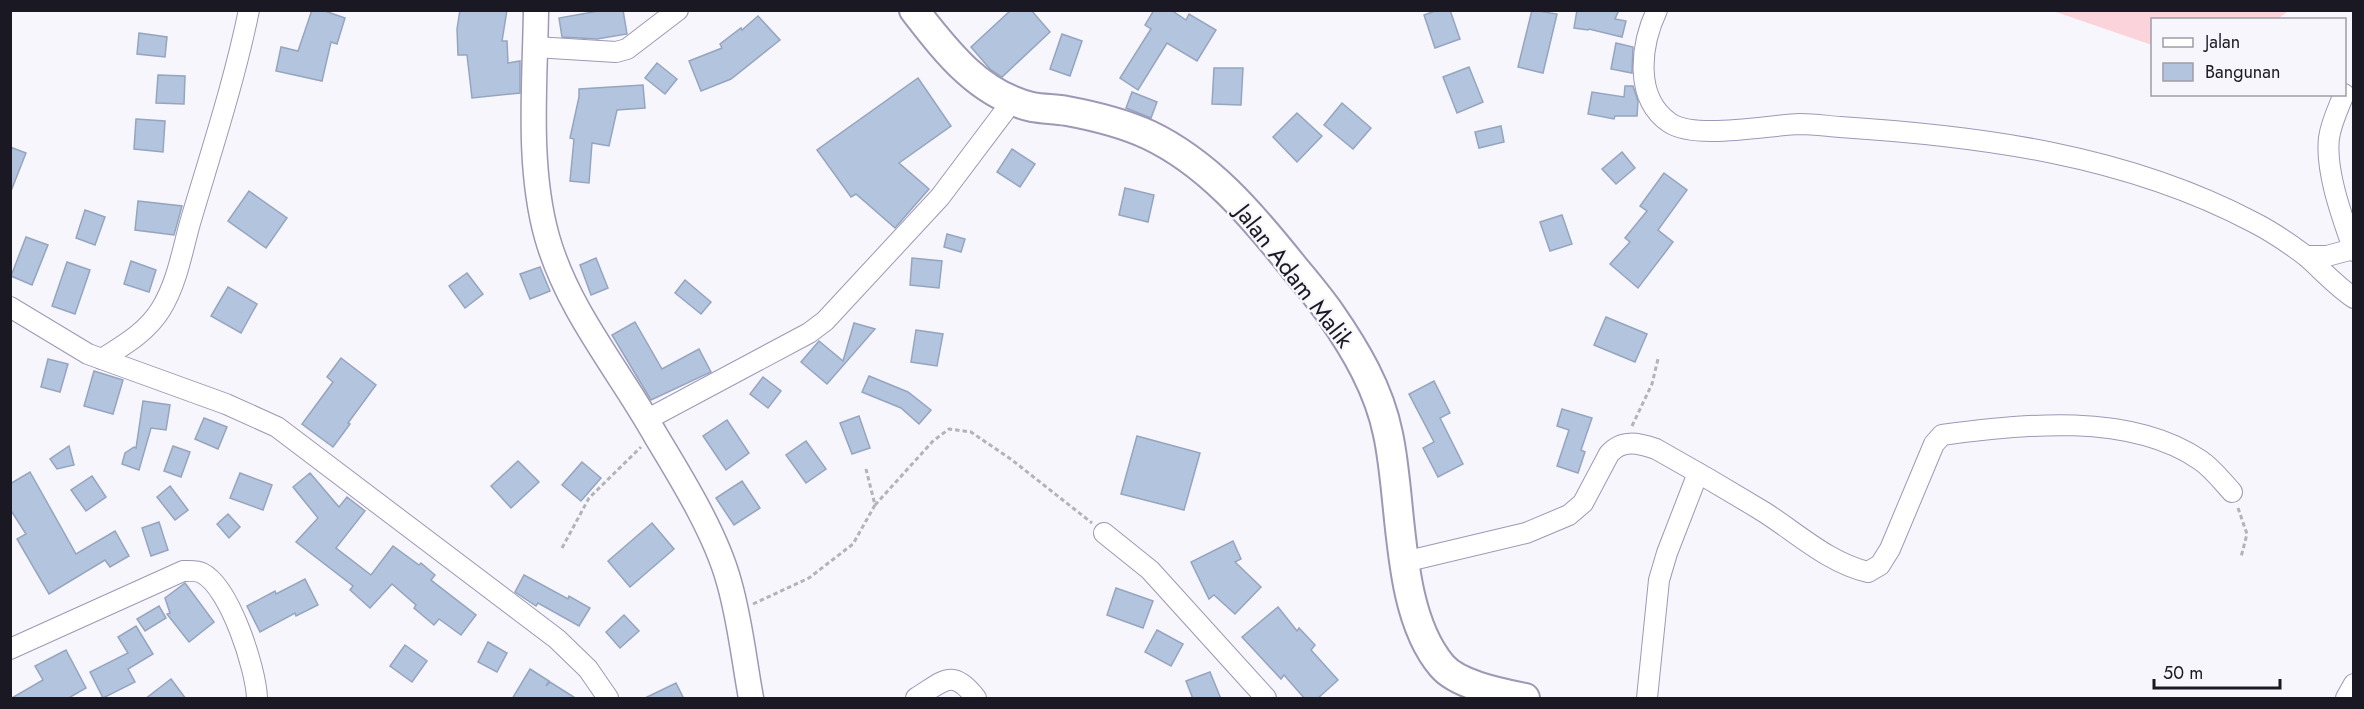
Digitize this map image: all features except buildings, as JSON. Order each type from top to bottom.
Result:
[{"type":"highway","name":"Jalan Adam Malik","points":[[914,10],[964,71],[1013,100],[1032,107],[1068,111],[1111,121],[1148,135],[1178,151],[1212,176],[1262,227],[1329,312],[1368,374],[1388,433],[1404,562],[1415,615],[1421,632],[1443,668],[1476,686],[1525,699]]},
{"type":"main road","points":[[536,10],[532,104],[540,208],[558,269],[572,298],[651,427],[708,530],[729,582],[754,696]]},
{"type":"street","points":[[102,359],[139,336],[160,312],[166,300],[179,268],[224,114],[249,10]]},
{"type":"street","points":[[535,47],[616,52],[627,49],[678,10]]},
{"type":"street","points":[[1657,10],[1650,25],[1644,55],[1644,79],[1654,106],[1670,123],[1695,130],[1735,130],[1800,124],[1887,130],[1957,137],[2104,164],[2183,190],[2253,222],[2306,256],[2354,298]]},
{"type":"street","points":[[2306,256],[2327,256],[2353,250],[2333,183],[2329,157],[2329,139],[2343,96]]},
{"type":"street","points":[[651,427],[809,333],[825,321],[940,197],[1013,100]]},
{"type":"street","points":[[10,307],[77,348],[226,404],[277,427],[557,639],[588,669],[608,699]]},
{"type":"street","points":[[1404,562],[1526,533],[1569,515],[1583,503],[1609,454],[1626,443],[1656,448],[1836,560],[1868,572],[1880,565],[1890,549],[1934,444],[1942,435],[1998,427],[2066,425],[2134,432],[2179,448],[2201,461],[2232,492]]},
{"type":"street","points":[[1647,699],[1659,580],[1698,473]]},
{"type":"street","points":[[1104,533],[1150,570],[1266,699]]},
{"type":"street","points":[[10,649],[183,571],[194,571],[202,573],[214,583],[223,596],[250,655],[257,685],[257,699]]},
{"type":"street","points":[[916,699],[952,679],[965,684],[976,699]]},
{"type":"street","points":[[2346,699],[2354,684]]},
{"type":"path","points":[[1626,443],[1624,441],[1652,384],[1658,359]]},
{"type":"path","points":[[562,548],[589,498],[651,427]]},
{"type":"path","points":[[735,613],[809,579],[853,544],[875,506],[933,441],[949,429],[971,432],[1012,460],[1104,533]]},
{"type":"path","points":[[866,469],[875,506]]},
{"type":"path","points":[[2232,492],[2247,534],[2241,558]]},
{"type":"shaded area","points":[[2053,11],[2288,11],[2279,18],[2151,18],[2151,45]]}]
